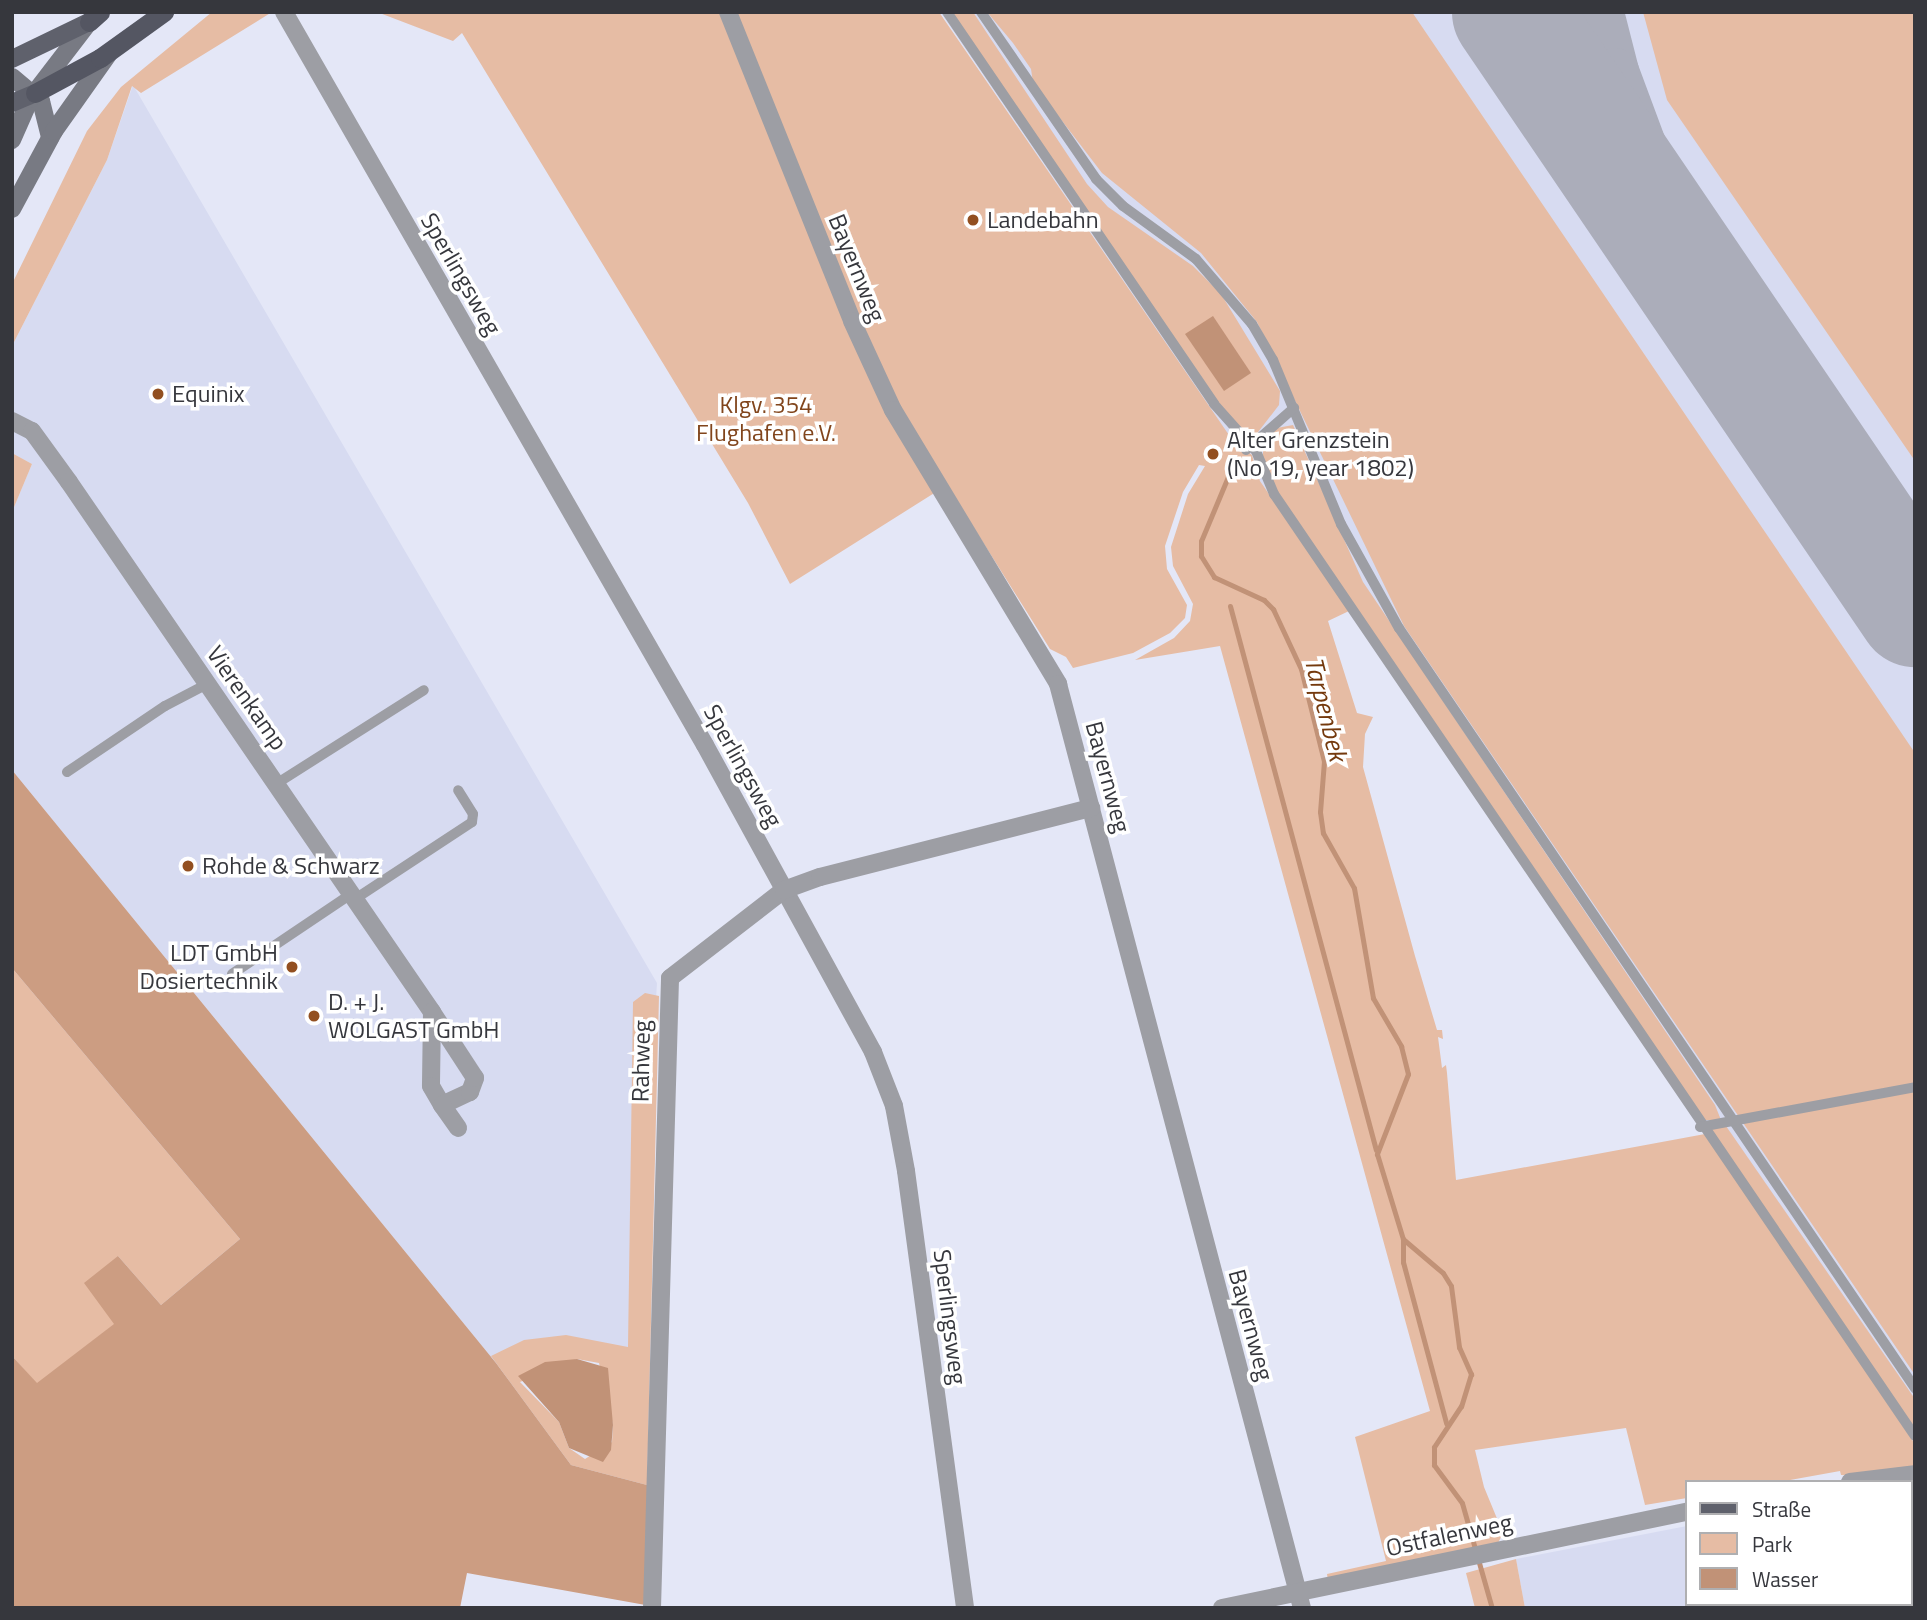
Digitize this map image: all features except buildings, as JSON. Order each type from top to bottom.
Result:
[{"type":"highway","points":[[35,93],[111,51],[163,12]]},
{"type":"main road","points":[[12,60],[94,17]]},
{"type":"main road","points":[[12,140],[35,93],[94,17]]},
{"type":"main road","points":[[12,209],[50,138],[111,51]]},
{"type":"main road","points":[[12,77],[35,93],[46,113],[50,138]]},
{"type":"main road","points":[[12,103],[35,93]]},
{"type":"street","name":"Bayernweg","points":[[728,12],[764,108],[893,410],[1055,676],[1299,1600]]},
{"type":"street","name":"Sperlingsweg","points":[[284,14],[705,745],[861,1028],[894,1106],[906,1171],[965,1608]]},
{"type":"street","name":"Vierenkamp","points":[[12,421],[32,431],[353,896],[475,1078],[470,1092],[442,1105]]},
{"type":"street","name":"Rahweg","points":[[652,1608],[667,984],[674,973],[784,890],[820,877],[1091,808]]},
{"type":"street","points":[[432,1013],[431,1086],[458,1128]]},
{"type":"street","points":[[1866,1480],[1915,1474]]},
{"type":"street","name":"Ostfalenweg","points":[[1222,1608],[1299,1600],[1459,1556],[1652,1526],[1686,1512]]},
{"type":"lane","points":[[947,12],[1214,404],[1248,447],[1282,505],[1915,1436]]},
{"type":"lane","points":[[981,12],[1096,179],[1123,206],[1196,259],[1227,291],[1273,359],[1342,524],[1399,628],[1915,1388]]},
{"type":"lane","points":[[1248,447],[1294,408]]},
{"type":"lane","points":[[67,772],[165,706],[207,684]]},
{"type":"lane","points":[[276,784],[424,690]]},
{"type":"lane","points":[[232,974],[472,822],[473,814],[458,790]]},
{"type":"lane","points":[[1702,1126],[1915,1087]]},
{"type":"shaded area","points":[[940,12],[1915,12],[1915,1444],[1260,481],[1252,455],[1231,439]]},
{"type":"shaded area","points":[[133,85],[657,983],[634,1354],[496,1363],[12,770],[12,512],[32,464],[12,453],[12,346],[107,160]]},
{"type":"shaded area","points":[[12,770],[496,1363],[571,1465],[647,1485],[651,1606],[467,1573],[460,1608],[12,1608],[12,1356],[37,1383],[114,1324],[84,1283],[118,1256],[161,1305],[240,1239],[12,968]]},
{"type":"shaded area","points":[[1686,1526],[1686,1606],[1711,1606],[1525,1608],[1516,1559]]},
{"type":"green space","points":[[212,12],[272,12],[141,93],[132,86],[107,160],[12,346],[12,284],[87,131],[121,87]]},
{"type":"green space","name":"Klgv. 354 Flughafen e.V.","points":[[377,12],[939,12],[1231,438],[1252,455],[1260,481],[1349,611],[1328,621],[1357,713],[1373,717],[1365,734],[1363,767],[1437,1030],[1442,1030],[1443,1039],[1438,1037],[1442,1068],[1446,1065],[1456,1180],[1705,1134],[1915,1444],[1915,1470],[1864,1476],[1841,1475],[1840,1471],[1790,1480],[1686,1480],[1686,1498],[1645,1505],[1626,1428],[1475,1450],[1484,1487],[1503,1533],[1498,1543],[1328,1581],[1327,1574],[1386,1561],[1355,1437],[1430,1411],[1220,646],[1135,660],[1174,638],[1190,621],[1193,604],[1173,566],[1171,547],[1188,494],[1205,466],[1199,465],[1183,492],[1165,546],[1167,569],[1187,605],[1185,618],[1170,633],[1133,653],[1073,668],[1066,657],[1050,649],[947,485],[790,584],[748,503],[462,33],[453,41]]},
{"type":"green space","points":[[949,12],[973,12],[1087,184],[1108,207],[1193,266],[1221,294],[1280,391],[1279,405],[1255,436],[1250,438],[1232,425]]},
{"type":"green space","points":[[987,12],[1412,12],[1915,753],[1915,1375],[1404,626],[1257,322],[1201,253],[1102,173],[1033,83],[1031,69]]},
{"type":"green space","points":[[1643,12],[1915,12],[1915,461],[1667,100]]},
{"type":"green space","points":[[1293,425],[1363,582],[1715,1105],[1721,1120],[1704,1120],[1276,492],[1263,459],[1263,445],[1277,428]]},
{"type":"green space","points":[[12,453],[32,464],[12,512]]},
{"type":"green space","points":[[12,968],[240,1239],[161,1305],[118,1256],[115,1324],[37,1384],[12,1356]]},
{"type":"green space","points":[[645,993],[659,996],[647,1485],[571,1465],[491,1356],[524,1340],[566,1335],[628,1347],[633,1002]],"holes":[[[577,1359],[599,1363],[613,1425],[612,1442],[585,1459],[569,1448],[559,1422],[520,1382]]]},
{"type":"green space","points":[[1726,1126],[1915,1399],[1915,1431],[1708,1127]]},
{"type":"green space","points":[[1516,1559],[1525,1608],[1475,1608],[1466,1573]]},
{"type":"water","points":[[1213,316],[1251,373],[1224,391],[1185,334]]},
{"type":"water","points":[[577,1359],[608,1368],[613,1425],[611,1450],[603,1462],[569,1448],[559,1422],[518,1376],[545,1362]]},
{"type":"waterway","name":"Tarpenbek","points":[[1232,467],[1201,541],[1201,556],[1214,577],[1264,600],[1273,609],[1301,669],[1324,761],[1320,812],[1323,833],[1354,888],[1373,998],[1401,1046],[1408,1074],[1377,1154],[1403,1239],[1443,1273],[1451,1286],[1459,1347],[1471,1374],[1461,1406],[1434,1447],[1434,1465],[1462,1503],[1492,1608]]},
{"type":"waterway","points":[[1230,606],[1376,1150]]},
{"type":"waterway","points":[[1403,1239],[1403,1262],[1446,1423]]},
{"type":"taxiway","points":[[1600,12],[1615,71],[1667,211],[1738,348]]},
{"type":"runway","points":[[1510,12],[1915,608]]},
{"type":"place","name":"Landebahn","points":[[973,220]]},
{"type":"place","name":"Equinix","points":[[158,394]]},
{"type":"place","name":"Alter Grenzstein (No 19, year 1802)","points":[[1213,454]]},
{"type":"place","name":"Rohde & Schwarz","points":[[188,866]]},
{"type":"place","name":"LDT GmbH Dosiertechnik","points":[[292,967]]},
{"type":"place","name":"D. + J. WOLGAST GmbH","points":[[314,1016]]}]
